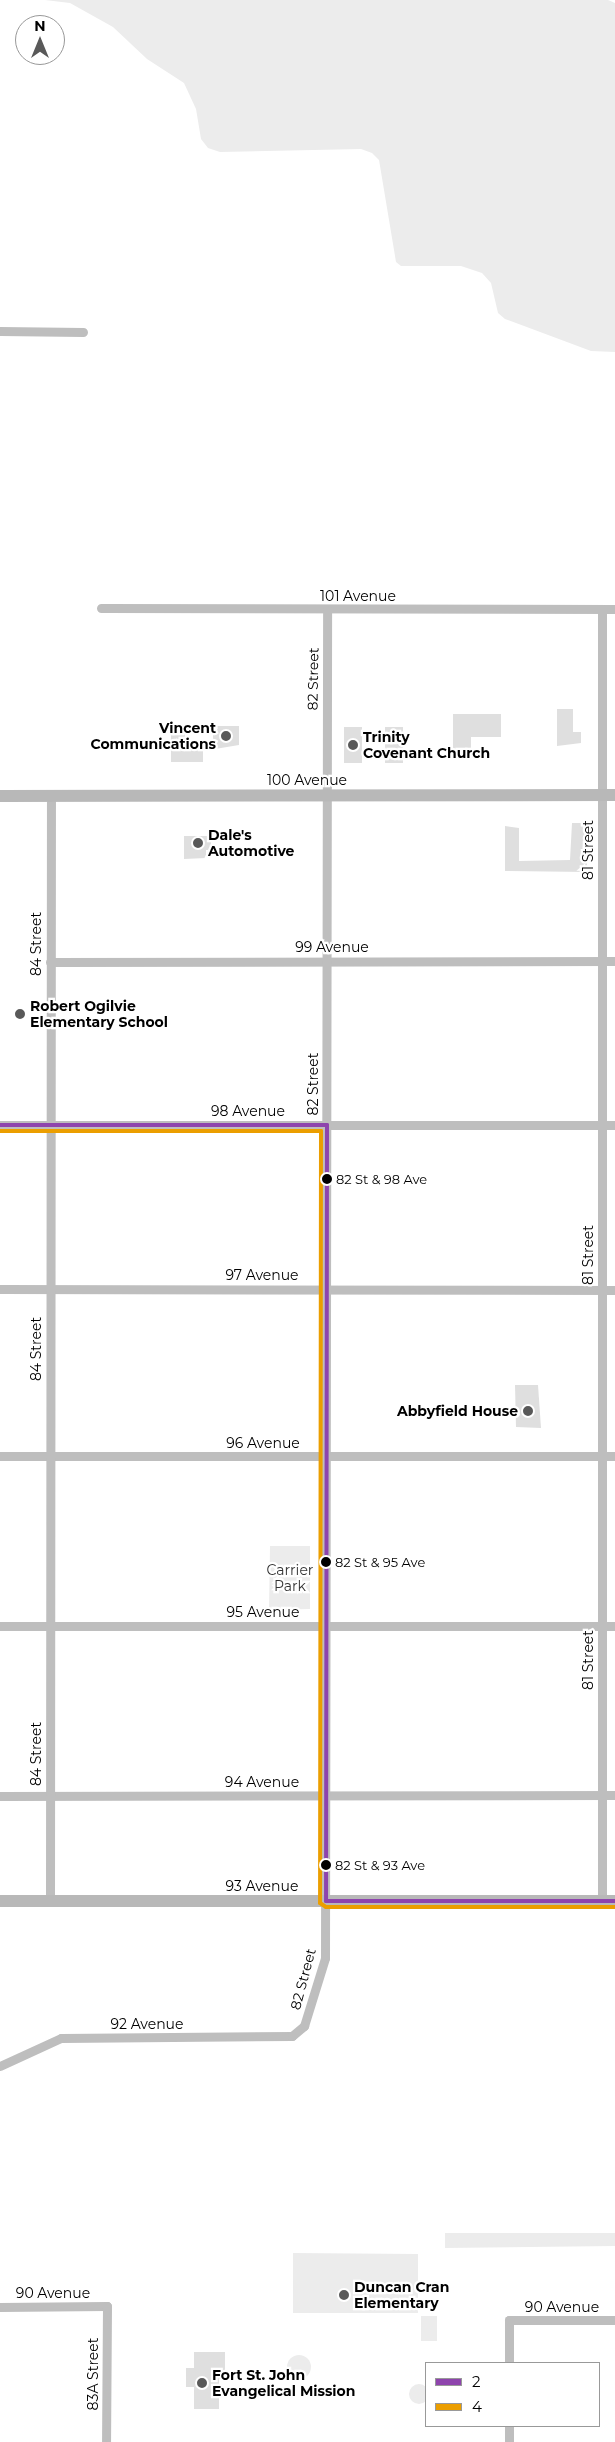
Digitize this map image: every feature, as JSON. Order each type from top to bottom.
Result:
[{"type":"main road","name":"100 Avenue","points":[[0,796],[608,795]]},
{"type":"main road","name":"93 Avenue","points":[[0,1901],[609,1901]]},
{"type":"street","points":[[0,331],[83,332]]},
{"type":"street","name":"101 Avenue","points":[[100,608],[327,610],[615,609]]},
{"type":"street","name":"81 Street","points":[[602,609],[608,795],[602,961],[602,1795],[609,1901]]},
{"type":"street","name":"82 Street","points":[[299,2032],[325,1958],[327,1795],[327,610]]},
{"type":"street","name":"84 Street","points":[[50,1902],[51,796]]},
{"type":"street","name":"99 Avenue","points":[[50,962],[615,961]]},
{"type":"street","name":"98 Avenue","points":[[0,1125],[615,1125]]},
{"type":"street","name":"97 Avenue","points":[[0,1289],[615,1290]]},
{"type":"street","name":"96 Avenue","points":[[0,1456],[615,1456]]},
{"type":"street","name":"95 Avenue","points":[[0,1626],[615,1626]]},
{"type":"street","name":"94 Avenue","points":[[0,1796],[615,1795]]},
{"type":"street","name":"92 Avenue","points":[[0,2066],[61,2038],[276,2038],[299,2032]]},
{"type":"street","name":"90 Avenue","points":[[0,2306],[107,2306]]},
{"type":"street","name":"83A Street","points":[[106,2442],[107,2306]]},
{"type":"street","name":"90 Avenue","points":[[509,2362],[509,2320],[615,2320]]},
{"type":"street","points":[[509,2427],[509,2442]]},
{"type":"green space","points":[[45,0],[608,0],[615,3],[615,352],[591,351],[505,319],[498,313],[491,283],[482,273],[461,266],[401,266],[396,262],[379,160],[372,153],[361,149],[220,152],[208,148],[201,139],[196,109],[184,83],[147,59],[113,27],[70,3]]},
{"type":"green space","name":"Carrier Park","points":[[270,1546],[310,1546],[310,1609],[269,1610]]},
{"type":"green space","points":[[445,2233],[615,2233],[615,2246],[445,2248]]},
{"type":"green space","points":[[293,2253],[418,2254],[418,2313],[293,2313]]},
{"type":"green space","points":[[421,2316],[437,2316],[437,2341],[421,2341]]},
{"type":"green space","points":[[299,2355],[308,2358],[311,2367],[308,2376],[299,2379],[290,2376],[287,2367],[290,2358]]},
{"type":"green space","points":[[415,2385],[425,2386],[425,2402],[419,2404],[415,2403],[410,2398],[410,2390]]},
{"type":"building","points":[[557,709],[573,709],[573,732],[581,732],[581,743],[557,746]]},
{"type":"building","points":[[453,714],[501,714],[501,737],[471,737],[471,753],[453,752]]},
{"type":"building","points":[[213,726],[239,726],[239,745],[203,751],[203,762],[171,762],[171,729],[185,729],[185,741],[213,740]]},
{"type":"building","name":"Trinity Covenant Church","points":[[344,727],[362,727],[362,763],[344,763]]},
{"type":"building","points":[[385,727],[403,727],[403,763],[385,763]]},
{"type":"building","points":[[572,823],[587,823],[587,872],[505,871],[505,826],[519,828],[519,861],[570,860]]},
{"type":"building","name":"Dale's Automotive","points":[[184,836],[211,836],[211,850],[206,850],[206,858],[184,859]]},
{"type":"building","name":"Abbyfield House","points":[[515,1385],[538,1385],[541,1428],[516,1427]]},
{"type":"building","name":"Fort St. John Evangelical Mission","points":[[194,2352],[225,2352],[225,2379],[219,2379],[219,2409],[194,2409],[194,2387],[186,2387],[186,2368],[194,2368]]},
{"type":"transit line","name":"2","points":[[0,1125],[327,1125],[326,1901],[615,1901]]},
{"type":"transit line","name":"4","points":[[0,1131],[321,1131],[320,1903],[326,1907],[615,1907]]},
{"type":"place","name":"Vincent Communications","points":[[226,736]]},
{"type":"place","name":"Trinity Covenant Church","points":[[353,745]]},
{"type":"place","name":"Dale's Automotive","points":[[198,843]]},
{"type":"place","name":"Robert Ogilvie Elementary School","points":[[20,1014]]},
{"type":"place","name":"82 St & 98 Ave","points":[[327,1179]]},
{"type":"place","name":"Abbyfield House","points":[[528,1411]]},
{"type":"place","name":"82 St & 95 Ave","points":[[326,1562]]},
{"type":"place","name":"82 St & 93 Ave","points":[[326,1865]]},
{"type":"place","name":"Duncan Cran Elementary","points":[[344,2295]]},
{"type":"place","name":"Fort St. John Evangelical Mission","points":[[202,2383]]}]
